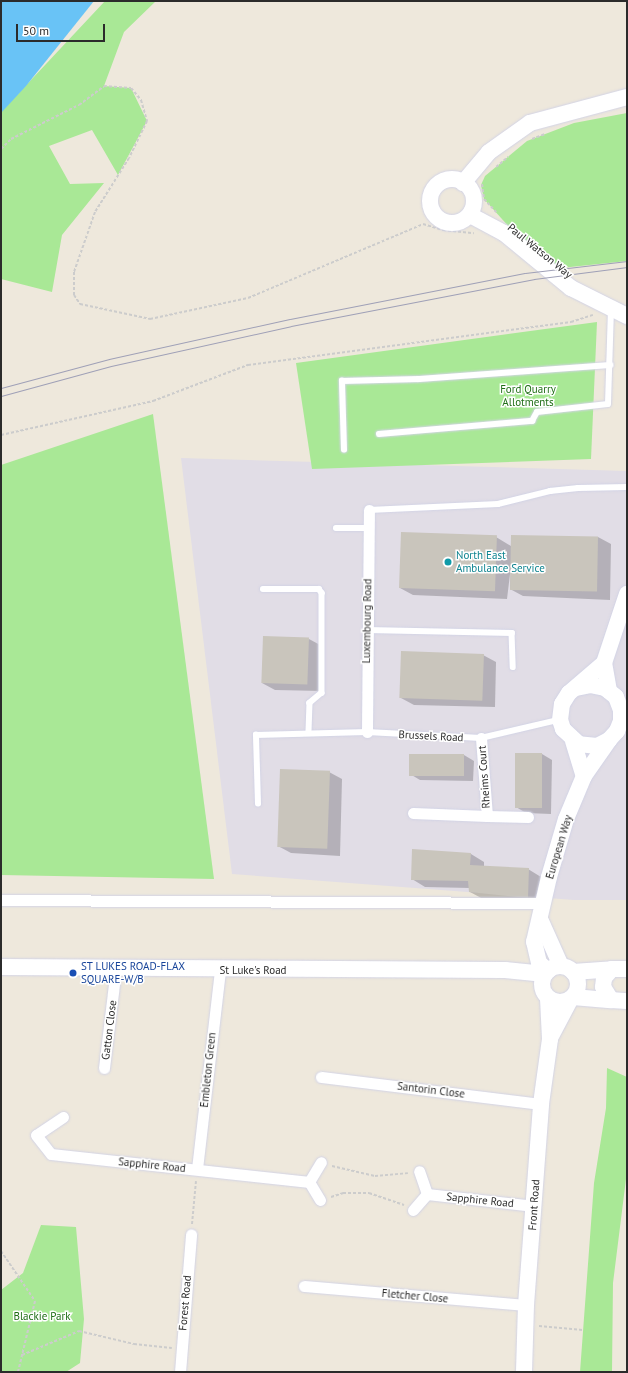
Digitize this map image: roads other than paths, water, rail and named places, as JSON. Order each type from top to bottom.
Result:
[{"type":"main road","points":[[463,183],[489,152],[530,123],[627,98]]},
{"type":"main road","points":[[451,180],[463,183],[469,188],[474,200],[470,214],[461,222],[446,222],[439,219],[432,209],[432,194],[440,184],[451,180]]},
{"type":"main road","points":[[470,214],[504,233],[571,288],[611,310],[627,316]]},
{"type":"main road","points":[[573,741],[589,746],[609,740],[624,721],[619,704],[609,691],[604,663],[627,594]]},
{"type":"main road","points":[[584,776],[573,741],[563,728],[560,720],[562,704],[576,688],[604,663]]},
{"type":"main road","points":[[576,688],[590,684],[609,691]]},
{"type":"main road","name":"European Way","points":[[553,979],[539,963],[535,954],[534,942],[543,903],[566,819],[584,776],[609,740]]},
{"type":"main road","name":"St Luke's Road","points":[[1,967],[220,970],[504,970],[553,979]]},
{"type":"main road","points":[[553,979],[620,969]]},
{"type":"main road","points":[[620,969],[604,978],[603,987],[623,1001]]},
{"type":"main road","points":[[550,1039],[578,984],[553,979]]},
{"type":"main road","points":[[553,979],[560,1002],[571,999],[623,1001]]},
{"type":"main road","points":[[550,1039],[553,979]]},
{"type":"main road","name":"Front Road","points":[[524,1372],[526,1305],[541,1104],[550,1039]]},
{"type":"street","name":"Luxembourg Road","points":[[367,732],[369,510]]},
{"type":"street","name":"Rheims Court","points":[[481,738],[487,816]]},
{"type":"street","name":"Rheims Court","points":[[413,813],[528,817]]},
{"type":"street","points":[[1,900],[543,903]]},
{"type":"street","name":"Gatton Close","points":[[104,1068],[116,968]]},
{"type":"street","name":"Embleton Green","points":[[197,1169],[220,970]]},
{"type":"street","name":"Santorin Close","points":[[321,1077],[541,1104]]},
{"type":"street","name":"Sapphire Road","points":[[63,1117],[36,1135],[51,1154],[308,1182]]},
{"type":"street","points":[[320,1200],[308,1182],[322,1162]]},
{"type":"street","points":[[413,1210],[427,1194],[419,1171]]},
{"type":"street","name":"Sapphire Road","points":[[427,1194],[534,1206]]},
{"type":"street","name":"Forest Road","points":[[180,1372],[191,1234]]},
{"type":"street","name":"Fletcher Close","points":[[304,1286],[526,1305]]},
{"type":"lane","points":[[379,434],[532,421],[536,412],[608,404],[611,310]]},
{"type":"lane","points":[[344,450],[342,381],[419,379],[610,365]]},
{"type":"lane","points":[[369,510],[498,504],[550,491],[578,488],[627,487]]},
{"type":"lane","points":[[336,528],[369,528]]},
{"type":"lane","points":[[263,589],[319,589],[322,592],[322,693],[310,703],[309,734]]},
{"type":"lane","points":[[367,630],[512,633],[513,667]]},
{"type":"lane","name":"Brussels Road","points":[[258,804],[256,735],[367,732],[481,738],[560,720]]},
{"type":"water","points":[[1,1],[94,1],[26,86],[1,113]]},
{"type":"tram line","points":[[1,388],[109,359],[290,319],[525,273],[627,261]]},
{"type":"tram line","points":[[1,396],[111,366],[291,326],[534,279],[627,267]]},
{"type":"place","name":"North East Ambulance Service","points":[[448,562]]},
{"type":"place","name":"ST LUKES ROAD-FLAX SQUARE-W/B","points":[[73,973]]},
{"type":"park label","name":"Ford Quarry Allotments","points":[[528,396]]},
{"type":"park label","name":"Blackie Park","points":[[42,1316]]}]
